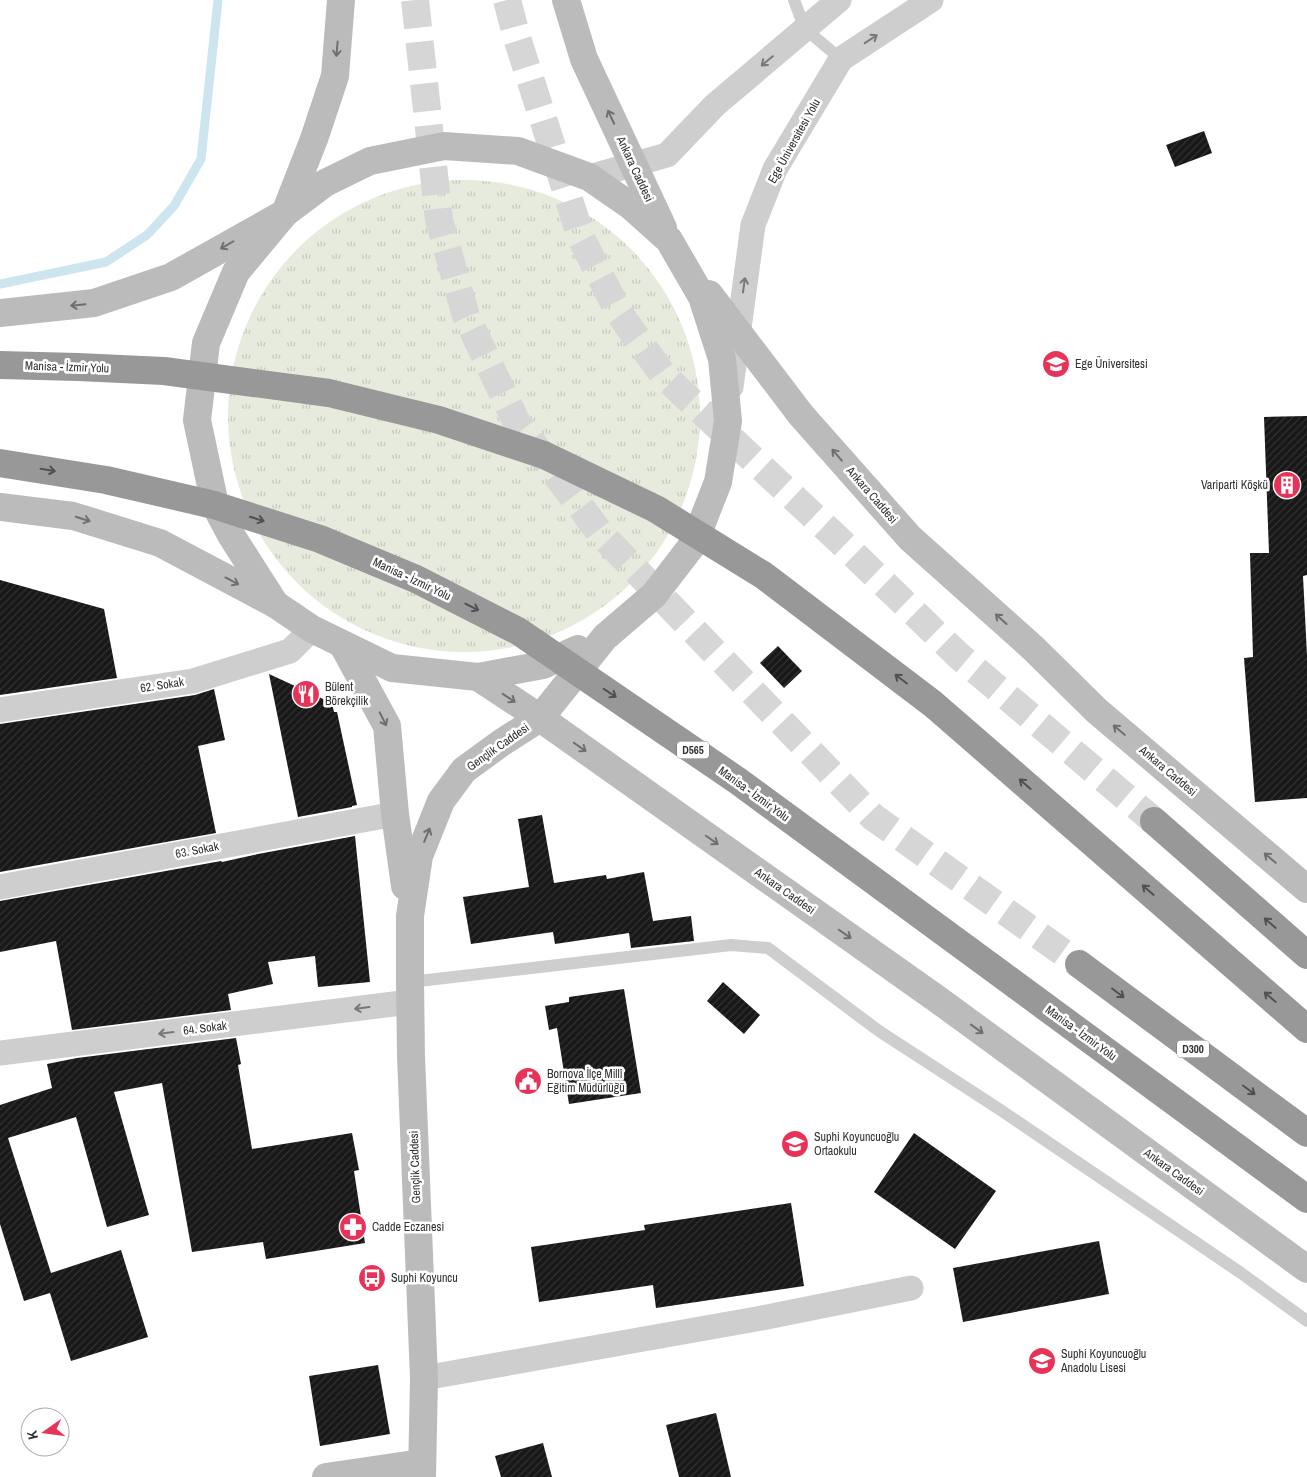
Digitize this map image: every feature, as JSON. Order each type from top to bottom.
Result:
[{"type":"highway","name":"Manisa - İzmir Yolu","points":[[0,365],[164,371],[328,393],[438,420],[544,455],[656,509],[764,575],[933,704],[1307,1029]]},
{"type":"highway","name":"Manisa - İzmir Yolu","points":[[0,463],[124,484],[214,505],[320,539],[416,579],[518,631],[746,787],[1307,1198]]},
{"type":"highway","points":[[1154,821],[1307,955]]},
{"type":"highway","name":"D300","points":[[1079,964],[1307,1133]]},
{"type":"main road","points":[[275,604],[231,535],[215,505],[197,420],[206,343],[236,272],[285,213],[314,139],[335,76],[341,0]]},
{"type":"main road","name":"Ankara Caddesi","points":[[566,0],[584,59],[669,240],[802,415],[910,538],[1033,648],[1097,711],[1307,889]]},
{"type":"main road","points":[[0,313],[94,303],[172,277],[285,213],[325,183],[370,161],[444,146],[518,151],[589,178],[631,206],[669,240],[702,297],[722,359],[728,421],[718,482],[694,543],[654,595],[604,636],[543,665],[478,677],[392,668],[312,629],[275,604],[160,544],[73,516],[0,507]]},
{"type":"main road","name":"Gençlik Caddesi","points":[[421,1470],[424,1378],[410,992],[410,916],[418,856],[441,801],[464,770],[540,718],[604,636]]},
{"type":"main road","name":"Gençlik Caddesi","points":[[343,645],[387,726],[395,814],[410,916]]},
{"type":"main road","name":"Ankara Caddesi","points":[[478,677],[540,718],[937,999],[1307,1269]]},
{"type":"main road","points":[[326,1477],[421,1470]]},
{"type":"street","points":[[589,178],[667,155],[715,105],[839,0]]},
{"type":"street","name":"Ege Üniversitesi Yolu","points":[[728,421],[753,225],[775,169],[842,59],[931,0]]},
{"type":"street","name":"62. Sokak","points":[[0,710],[192,681],[290,651],[312,629]]},
{"type":"street","name":"63. Sokak","points":[[0,887],[395,814]]},
{"type":"street","name":"64. Sokak","points":[[0,1053],[410,992]]},
{"type":"street","points":[[424,1378],[762,1318],[911,1288]]},
{"type":"lane","points":[[794,0],[805,29],[842,59]]},
{"type":"lane","points":[[410,992],[731,945],[768,948],[879,1031],[1007,1114],[1307,1321]]},
{"type":"green space","points":[[464,180],[510,184],[554,198],[595,220],[631,249],[660,285],[682,326],[696,370],[700,416],[696,462],[682,506],[660,547],[631,583],[595,612],[554,634],[510,648],[464,652],[418,648],[374,634],[333,612],[297,583],[268,547],[246,506],[232,462],[228,416],[232,370],[246,326],[268,285],[297,249],[333,220],[374,198],[418,184]]},
{"type":"building","points":[[1204,131],[1212,153],[1175,167],[1166,145]]},
{"type":"building","points":[[1307,416],[1307,575],[1303,576],[1307,655],[1307,798],[1255,802],[1244,658],[1253,657],[1250,553],[1269,553],[1264,417]]},
{"type":"building","points":[[0,580],[104,609],[117,678],[0,695]]},
{"type":"building","points":[[778,646],[802,671],[784,688],[760,663]]},
{"type":"building","points":[[269,674],[332,703],[334,712],[337,712],[357,805],[298,817]]},
{"type":"building","points":[[214,689],[225,740],[198,746],[216,833],[0,872],[0,724],[195,695]]},
{"type":"building","points":[[542,815],[554,883],[606,875],[607,879],[644,872],[653,921],[691,916],[694,941],[631,948],[629,933],[555,944],[553,932],[471,944],[463,897],[529,887],[518,819]]},
{"type":"building","points":[[355,836],[370,982],[318,987],[315,956],[268,962],[273,984],[228,994],[231,1010],[72,1030],[56,941],[0,952],[0,901],[222,862]]},
{"type":"building","points":[[723,982],[760,1015],[744,1034],[707,1001]]},
{"type":"building","points":[[624,989],[641,1093],[569,1104],[557,1028],[549,1030],[545,1006],[569,1002],[569,997]]},
{"type":"building","points":[[236,1038],[241,1064],[238,1065],[252,1149],[352,1133],[359,1170],[354,1171],[365,1243],[266,1259],[263,1242],[192,1252],[162,1083],[114,1092],[149,1215],[107,1227],[76,1117],[8,1138],[51,1273],[121,1250],[148,1337],[71,1361],[50,1293],[24,1301],[0,1224],[0,1105],[52,1088],[47,1064],[77,1058]]},
{"type":"building","points":[[914,1133],[996,1191],[955,1249],[874,1192]]},
{"type":"building","points":[[791,1203],[804,1286],[656,1308],[653,1285],[539,1302],[531,1247],[645,1230],[644,1225]]},
{"type":"building","points":[[1099,1241],[1109,1294],[963,1322],[953,1268]]},
{"type":"building","points":[[378,1365],[390,1434],[320,1446],[309,1376]]},
{"type":"building","points":[[716,1413],[731,1477],[679,1477],[666,1425]]},
{"type":"building","points":[[543,1443],[552,1477],[501,1477],[495,1456]]},
{"type":"waterway","points":[[0,284],[106,262],[147,235],[174,206],[201,159],[218,0]]},
{"type":"tunnel","points":[[415,0],[439,220],[466,316],[516,421],[600,533],[873,817],[1079,964]]},
{"type":"tunnel","points":[[507,0],[517,38],[582,240],[619,313],[664,376],[839,540],[959,656],[1154,821]]},
{"type":"place","name":"Ege Üniversitesi","points":[[1056,364]]},
{"type":"place","name":"Variparti Köşkü","points":[[1287,485]]},
{"type":"place","name":"Bülent Börekçilik","points":[[306,694]]},
{"type":"place","name":"Bornova İlçe Millî Eğitim Müdürlüğü","points":[[528,1081]]},
{"type":"place","name":"Suphi Koyuncuoğlu Ortaokulu","points":[[795,1144]]},
{"type":"place","name":"Cadde Eczanesi","points":[[353,1227]]},
{"type":"place","name":"Suphi Koyuncu","points":[[372,1278]]},
{"type":"place","name":"Suphi Koyuncuoğlu Anadolu Lisesi","points":[[1042,1361]]}]
